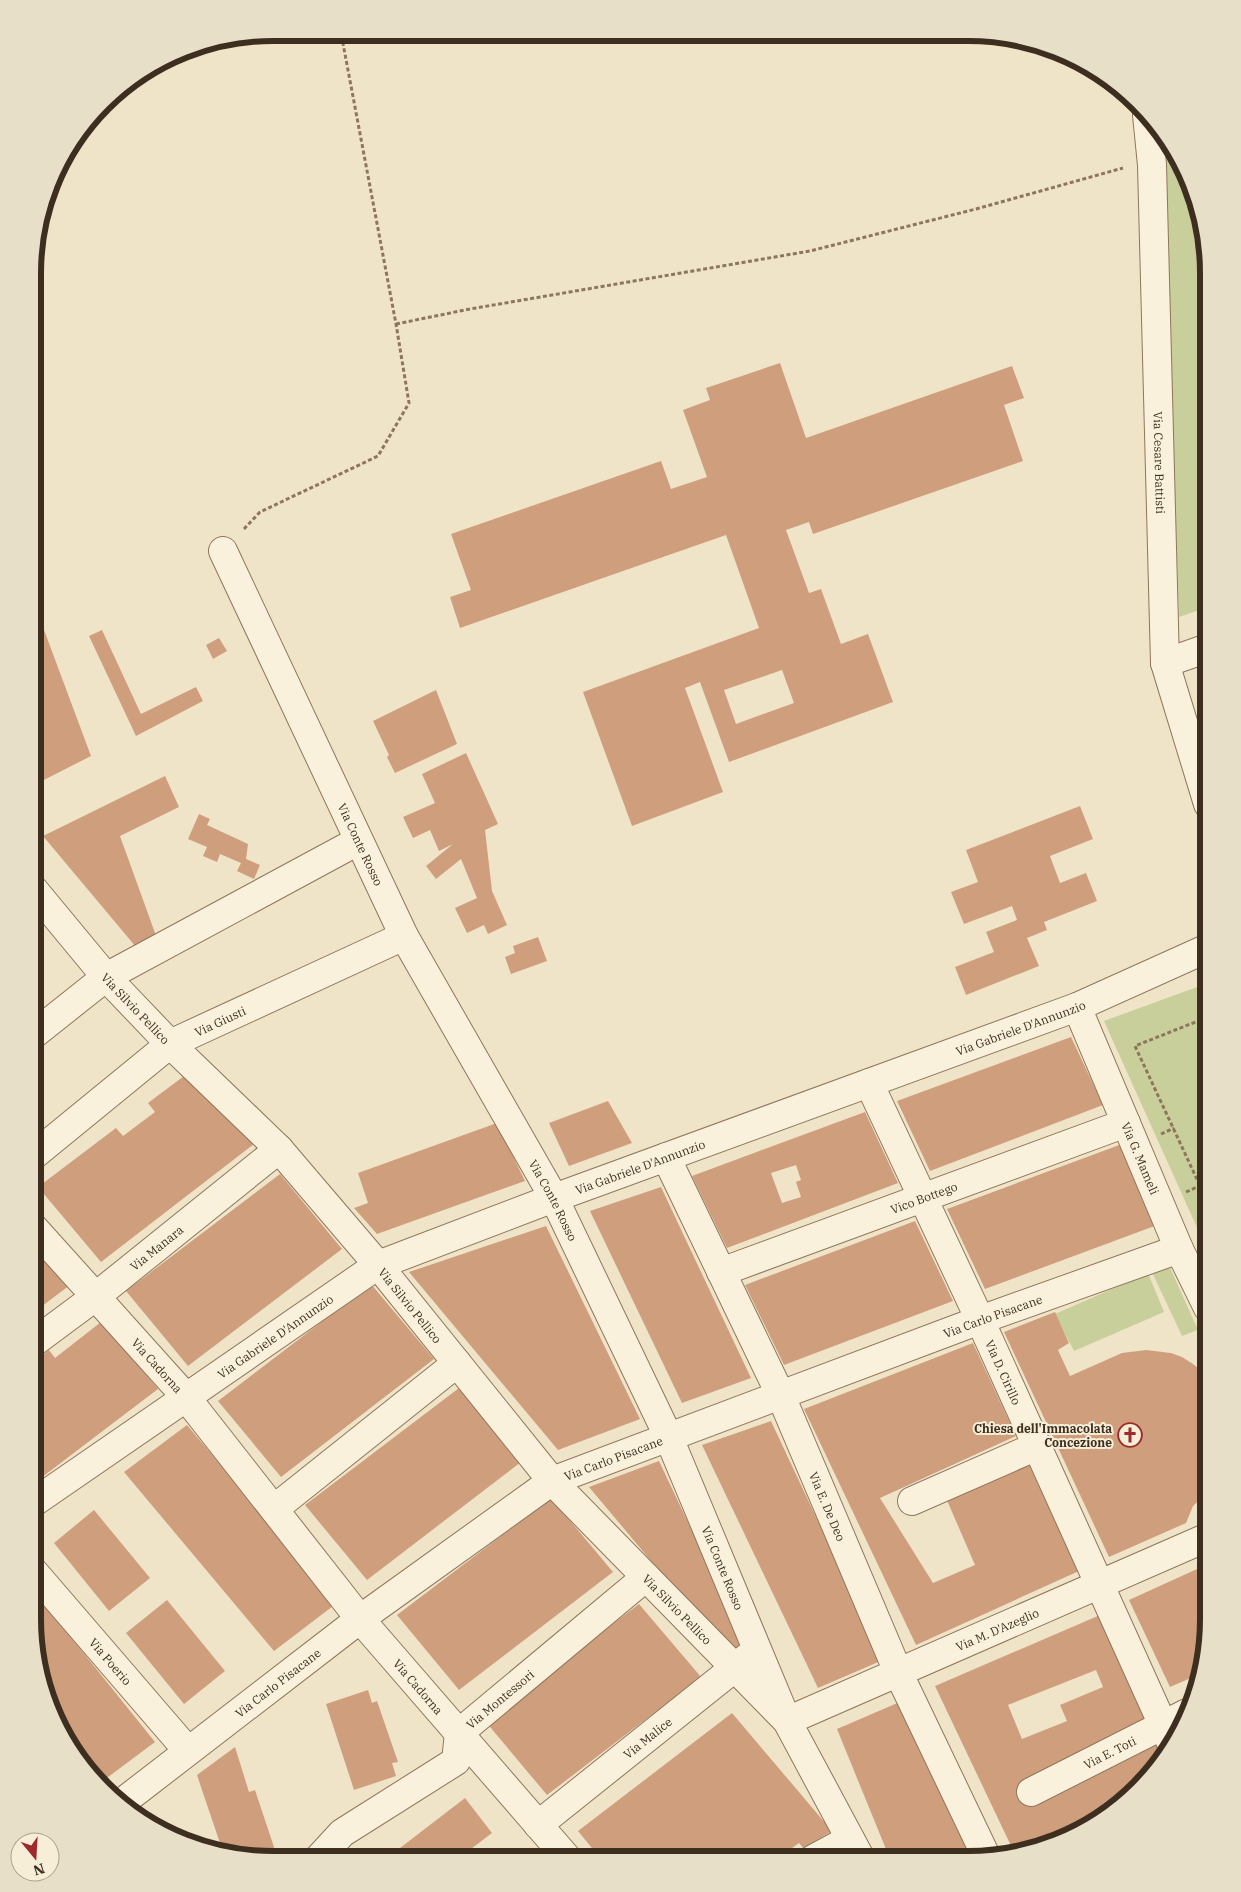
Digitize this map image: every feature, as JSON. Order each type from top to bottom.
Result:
[{"type":"street","name":"Via Cesare Battisti","points":[[1148,128],[1152,165],[1165,663],[1200,778]]},
{"type":"street","name":"Via Conte Rosso","points":[[223,552],[404,936],[554,1198],[669,1438],[787,1720],[855,1849]]},
{"type":"street","points":[[1165,663],[1200,651]]},
{"type":"street","points":[[41,1029],[106,977],[358,841]]},
{"type":"street","name":"Via Silvio Pellico","points":[[41,898],[106,977],[170,1044],[279,1149],[378,1265],[552,1481],[787,1720]]},
{"type":"street","name":"Via Giusti","points":[[41,1149],[170,1044],[404,936]]},
{"type":"street","name":"Via Gabriele D'Annunzio","points":[[41,1497],[185,1396],[378,1265],[554,1198],[1077,1007],[1200,952]]},
{"type":"street","name":"Via G. Mameli","points":[[1077,1007],[1179,1249],[1200,1292]]},
{"type":"street","name":"Via D. Cirillo","points":[[869,1083],[980,1320],[1167,1735]]},
{"type":"street","name":"Vico Bottego","points":[[721,1272],[1126,1123]]},
{"type":"street","name":"Via Manara","points":[[41,1338],[95,1297],[279,1149]]},
{"type":"street","name":"Via E. De Deo","points":[[666,1157],[781,1396],[898,1672],[983,1850]]},
{"type":"street","name":"Via Cadorna","points":[[41,1236],[185,1396],[360,1619],[561,1851]]},
{"type":"street","name":"Via Carlo Pisacane","points":[[127,1799],[360,1619],[552,1481],[980,1320],[1179,1249]]},
{"type":"street","points":[[274,1509],[457,1363]]},
{"type":"street","points":[[912,1502],[1037,1446]]},
{"type":"street","name":"Via M. D'Azeglio","points":[[787,1720],[1200,1540]]},
{"type":"street","name":"Via Montessori","points":[[325,1851],[342,1833],[456,1761],[459,1733],[646,1577]]},
{"type":"street","name":"Via Poerio","points":[[41,1580],[188,1751]]},
{"type":"street","name":"Via Malice","points":[[538,1825],[757,1650]]},
{"type":"street","name":"Via E. Toti","points":[[1031,1792],[1167,1735]]},
{"type":"path","points":[[223,552],[260,512],[378,456],[408,403],[396,324],[343,41]]},
{"type":"path","points":[[396,324],[480,307],[810,251],[976,209],[1116,169],[1152,165]]},
{"type":"path","points":[[1200,1020],[1135,1046],[1200,1186]]},
{"type":"green space","points":[[1163,147],[1176,170],[1192,213],[1198,243],[1200,273],[1200,610],[1179,617]]},
{"type":"green space","points":[[1200,986],[1200,1234],[1104,1021]]},
{"type":"green space","points":[[1168,1263],[1198,1330],[1182,1336],[1151,1270]]},
{"type":"green space","points":[[1148,1273],[1164,1312],[1074,1351],[1055,1314]]},
{"type":"building","points":[[780,363],[806,438],[1012,366],[1024,398],[1004,405],[1023,461],[813,534],[809,522],[786,530],[809,593],[821,589],[841,644],[868,634],[893,702],[729,762],[700,682],[685,688],[723,792],[632,826],[583,692],[759,628],[726,535],[460,628],[450,597],[471,590],[451,534],[661,461],[671,489],[707,477],[683,410],[710,400],[706,388]],"holes":[[[782,670],[794,703],[736,724],[724,690]]]},
{"type":"building","points":[[41,622],[91,756],[41,781]]},
{"type":"building","points":[[102,630],[141,714],[196,687],[203,701],[136,736],[89,636]]},
{"type":"building","points":[[219,638],[227,651],[213,659],[206,645]]},
{"type":"building","points":[[436,690],[457,744],[395,773],[373,721]]},
{"type":"building","points":[[466,753],[498,824],[485,830],[492,891],[507,925],[488,934],[484,925],[467,933],[455,908],[477,898],[461,859],[436,879],[426,866],[453,844],[439,851],[430,830],[413,838],[403,817],[435,803],[422,774]]},
{"type":"building","points":[[165,776],[179,807],[120,836],[159,944],[141,953],[43,836]]},
{"type":"building","points":[[1080,806],[1093,839],[1050,856],[1060,883],[1086,873],[1097,901],[1044,922],[1047,930],[1027,938],[1039,966],[966,995],[955,967],[994,952],[986,932],[1017,920],[1012,906],[964,924],[951,892],[978,882],[966,850]]},
{"type":"building","points":[[199,814],[210,819],[207,825],[248,844],[246,859],[260,865],[254,879],[237,871],[241,863],[220,854],[217,862],[203,856],[207,847],[188,839]]},
{"type":"building","points":[[538,937],[547,961],[511,974],[505,957],[515,953],[513,946]]},
{"type":"building","points":[[1071,1037],[1103,1105],[930,1171],[897,1101]]},
{"type":"building","points":[[192,1070],[254,1144],[101,1262],[41,1191],[41,1185],[116,1128],[123,1136],[155,1112],[148,1103]]},
{"type":"building","points":[[608,1101],[632,1143],[569,1166],[549,1123]]},
{"type":"building","points":[[865,1112],[898,1183],[727,1248],[692,1176]],"holes":[[[796,1165],[801,1180],[796,1182],[801,1197],[782,1203],[771,1173]]]},
{"type":"building","points":[[497,1123],[525,1181],[377,1234],[354,1208],[368,1203],[358,1173]]},
{"type":"building","points":[[1122,1144],[1160,1224],[985,1289],[947,1209]]},
{"type":"building","points":[[280,1174],[342,1249],[188,1366],[126,1291]]},
{"type":"building","points":[[661,1187],[751,1378],[682,1403],[590,1211]]},
{"type":"building","points":[[915,1221],[953,1301],[784,1365],[745,1285]]},
{"type":"building","points":[[546,1226],[640,1419],[558,1450],[409,1272]]},
{"type":"building","points":[[41,1251],[70,1285],[41,1307]]},
{"type":"building","points":[[371,1284],[434,1359],[281,1477],[218,1401]]},
{"type":"building","name":"Chiesa dell'Immacolata Concezione","points":[[1055,1312],[1069,1343],[1058,1350],[1070,1376],[1122,1353],[1146,1350],[1171,1353],[1182,1357],[1200,1370],[1200,1500],[1193,1506],[1186,1523],[1109,1557],[1004,1332]]},
{"type":"building","points":[[101,1322],[158,1389],[41,1478],[41,1356],[49,1350],[55,1358]]},
{"type":"building","points":[[973,1343],[1016,1436],[880,1498],[933,1583],[975,1565],[946,1498],[1028,1461],[1079,1571],[916,1645],[804,1409]]},
{"type":"building","points":[[459,1388],[521,1462],[367,1580],[305,1505]]},
{"type":"building","points":[[771,1421],[883,1660],[818,1688],[702,1445]]},
{"type":"building","points":[[187,1425],[337,1603],[274,1651],[124,1472]]},
{"type":"building","points":[[659,1461],[745,1643],[730,1655],[589,1487]]},
{"type":"building","points":[[551,1498],[613,1572],[459,1690],[397,1615]]},
{"type":"building","points":[[94,1510],[150,1578],[109,1611],[54,1543]]},
{"type":"building","points":[[1200,1568],[1198,1649],[1192,1677],[1170,1687],[1129,1600]]},
{"type":"building","points":[[41,1600],[155,1742],[105,1779],[89,1760],[65,1722],[49,1679],[43,1649]]},
{"type":"building","points":[[167,1600],[225,1671],[184,1704],[126,1633]]},
{"type":"building","points":[[639,1604],[701,1677],[547,1795],[485,1721]]},
{"type":"building","points":[[1100,1615],[1162,1746],[1132,1783],[1097,1812],[1057,1833],[1011,1846],[935,1686]],"holes":[[[1096,1670],[1103,1687],[1060,1705],[1067,1721],[1022,1739],[1008,1705]]]},
{"type":"building","points":[[368,1690],[372,1703],[377,1701],[398,1762],[392,1763],[396,1776],[354,1790],[326,1704]]},
{"type":"building","points":[[902,1701],[974,1851],[887,1851],[837,1729]]},
{"type":"building","points":[[732,1713],[832,1831],[803,1848],[799,1843],[788,1851],[594,1851],[578,1831]]},
{"type":"building","points":[[235,1747],[249,1792],[255,1790],[275,1850],[243,1849],[220,1844],[197,1775]]},
{"type":"building","points":[[465,1798],[492,1833],[468,1851],[396,1851]]},
{"type":"place","name":"Chiesa dell'Immacolata Concezione","points":[[1130,1435]]}]
